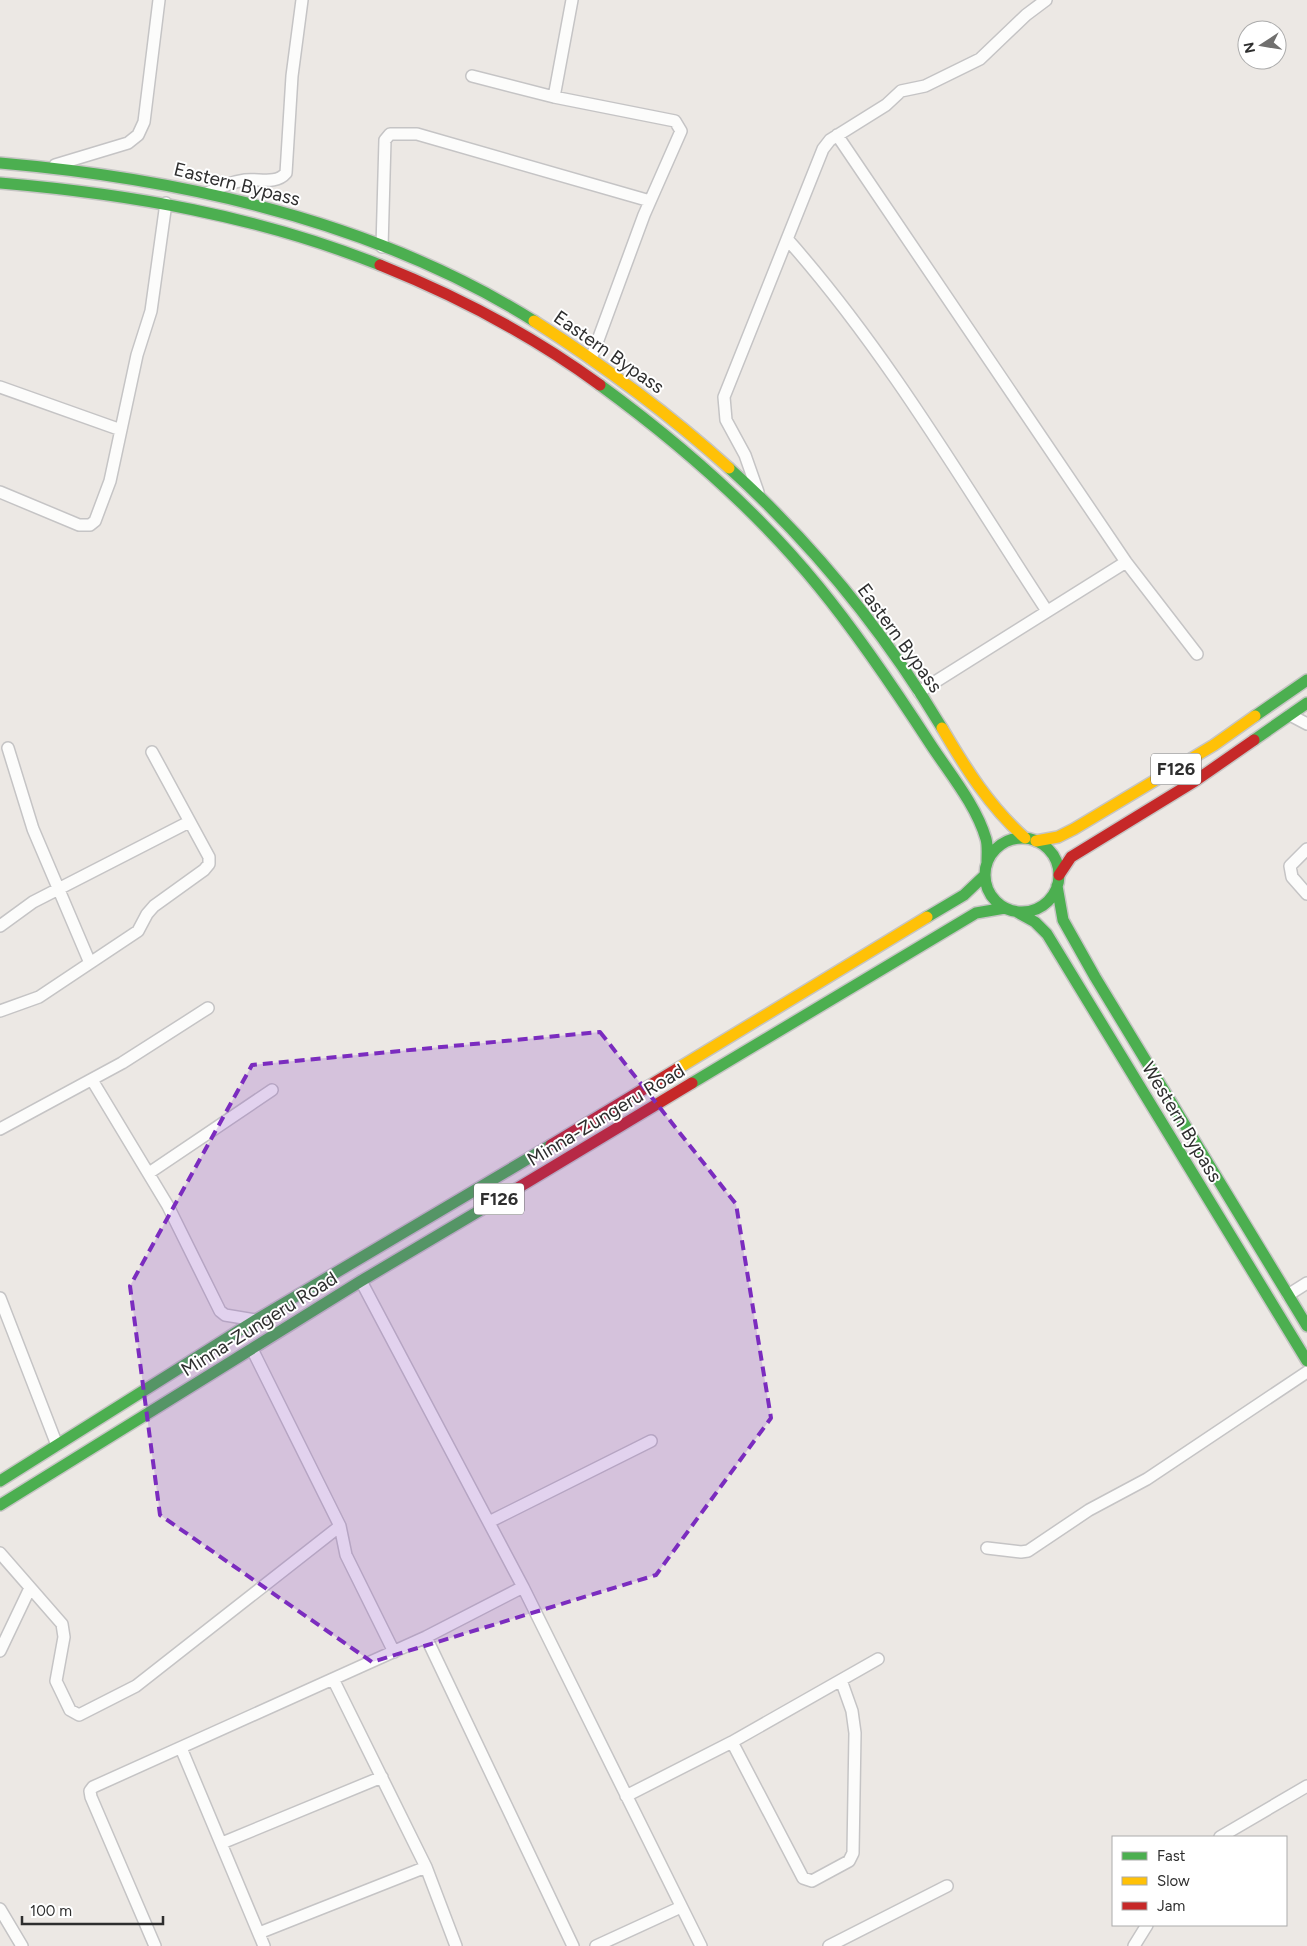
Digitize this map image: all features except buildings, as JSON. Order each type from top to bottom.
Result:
[{"type":"main road","name":"Eastern Bypass","points":[[0,163],[138,178],[207,193],[313,222],[413,259],[492,298],[553,333],[668,415],[760,498],[830,573],[888,647],[995,811],[1030,839]]},
{"type":"main road","name":"Eastern Bypass","points":[[0,183],[48,186],[123,195],[260,224],[308,238],[404,275],[484,313],[545,347],[674,442],[748,510],[817,584],[875,658],[975,813],[987,841],[987,862]]},
{"type":"main road","name":"F126","points":[[1307,680],[1214,745],[1074,830],[1058,837],[1013,839],[1002,844],[993,852],[987,862],[985,875],[987,888],[994,900],[1005,908],[1017,912],[1030,911],[1042,906],[1052,898],[1058,880],[1071,857],[1195,781],[1307,703]]},
{"type":"main road","points":[[1030,839],[1052,854],[1058,880]]},
{"type":"main road","name":"Minna-Zungeru Road","points":[[0,1480],[256,1320],[513,1168],[964,895],[985,875]]},
{"type":"main road","name":"Western Bypass","points":[[1058,880],[1064,920],[1091,969],[1307,1326]]},
{"type":"main road","name":"Minna-Zungeru Road","points":[[0,1505],[361,1282],[976,913],[990,909],[1005,908]]},
{"type":"main road","name":"Western Bypass","points":[[1017,912],[1035,922],[1047,934],[1307,1361]]},
{"type":"main road","points":[[513,1168],[523,1184]]},
{"type":"street","points":[[49,167],[128,143],[138,135],[144,122],[159,0]]},
{"type":"street","points":[[207,193],[226,184],[246,180],[276,180],[286,174],[292,76],[302,0]]},
{"type":"street","points":[[554,96],[572,0]]},
{"type":"street","points":[[1026,15],[1032,0]]},
{"type":"street","points":[[760,498],[745,455],[726,420],[724,398],[823,149],[830,140],[886,105],[901,91],[925,86],[980,59],[1026,15],[1046,0]]},
{"type":"street","points":[[472,76],[554,96],[675,121],[679,125],[681,131],[675,147],[650,201],[591,359]]},
{"type":"street","points":[[382,247],[385,140],[390,134],[417,134],[650,201]]},
{"type":"street","points":[[837,135],[1126,562],[1197,654]]},
{"type":"street","points":[[0,492],[79,525],[90,525],[95,521],[110,481],[136,355],[151,311],[166,203]]},
{"type":"street","points":[[788,240],[822,278],[880,356],[1047,612]]},
{"type":"street","points":[[0,387],[120,430]]},
{"type":"street","points":[[919,692],[1126,562]]},
{"type":"street","points":[[1290,715],[1307,724]]},
{"type":"street","points":[[8,748],[33,829],[90,963]]},
{"type":"street","points":[[0,1011],[39,997],[138,931],[147,914],[154,906],[204,870],[209,864],[209,857],[152,752]]},
{"type":"street","points":[[0,926],[33,902],[189,822]]},
{"type":"street","points":[[1307,849],[1290,866],[1292,877],[1307,894]]},
{"type":"street","points":[[0,1130],[92,1080],[208,1008]]},
{"type":"street","points":[[92,1080],[149,1173],[220,1310],[225,1315],[256,1320]]},
{"type":"street","points":[[149,1173],[272,1090]]},
{"type":"street","points":[[361,1282],[523,1587],[701,1946]]},
{"type":"street","points":[[1288,1295],[1307,1283]]},
{"type":"street","points":[[0,1298],[57,1445]]},
{"type":"street","points":[[252,1349],[340,1526],[346,1555],[394,1652]]},
{"type":"street","points":[[987,1548],[1021,1552],[1028,1551],[1089,1510],[1147,1478],[1307,1372]]},
{"type":"street","points":[[489,1522],[650,1441]]},
{"type":"street","points":[[0,1553],[62,1624],[65,1630],[56,1681],[70,1710],[74,1714],[84,1714],[136,1686],[340,1526]]},
{"type":"street","points":[[155,1946],[90,1791],[93,1787],[394,1652],[523,1587]]},
{"type":"street","points":[[0,1651],[30,1588]]},
{"type":"street","points":[[426,1637],[573,1946]]},
{"type":"street","points":[[626,1796],[732,1742],[878,1659]]},
{"type":"street","points":[[333,1679],[426,1867],[456,1946]]},
{"type":"street","points":[[732,1742],[803,1878],[812,1881],[849,1861],[853,1853],[855,1733],[852,1711],[842,1680]]},
{"type":"street","points":[[181,1748],[264,1946]]},
{"type":"street","points":[[222,1844],[382,1777]]},
{"type":"street","points":[[1222,1836],[1307,1786]]},
{"type":"street","points":[[259,1932],[426,1867]]},
{"type":"street","points":[[829,1946],[947,1886]]},
{"type":"street","points":[[596,1946],[681,1907]]},
{"type":"street","points":[[0,1909],[22,1946]]},
{"type":"street","points":[[1134,1946],[1136,1939],[1146,1926]]},
{"type":"highlighted area","points":[[600,1032],[736,1204],[771,1418],[656,1575],[372,1662],[160,1515],[130,1286],[252,1065]]},
{"type":"traffic: fast","points":[[0,163],[139,180],[276,210],[344,231],[409,256],[473,286],[534,321]]},
{"type":"traffic: fast","points":[[0,183],[145,201],[240,220],[334,248],[380,265]]},
{"type":"traffic: fast","points":[[600,385],[659,430],[716,479],[770,532],[819,587],[877,664],[969,802],[982,826],[986,839],[987,862]]},
{"type":"traffic: fast","points":[[729,468],[789,527],[845,590],[896,658],[942,728]]},
{"type":"traffic: fast","points":[[1255,716],[1307,680]]},
{"type":"traffic: fast","points":[[1254,740],[1307,703]]},
{"type":"traffic: fast","points":[[1022,838],[1036,841],[1048,849],[1056,861],[1059,875],[1056,889],[1048,901],[1036,909],[1022,912],[1008,909],[996,901],[988,889],[985,875],[988,861],[996,849],[1008,841],[1022,838]]},
{"type":"traffic: fast","points":[[927,917],[964,895],[985,875]]},
{"type":"traffic: fast","points":[[1057,886],[1063,920],[1095,977],[1307,1326]]},
{"type":"traffic: fast","points":[[692,1083],[976,913],[1005,908]]},
{"type":"traffic: fast","points":[[1017,912],[1035,922],[1047,934],[1307,1361]]},
{"type":"traffic: fast","points":[[0,1481],[256,1320],[551,1145]]},
{"type":"traffic: fast","points":[[0,1505],[361,1281],[511,1192]]},
{"type":"traffic: slow","points":[[534,321],[634,390],[729,468]]},
{"type":"traffic: slow","points":[[1036,841],[1058,837],[1074,829],[1214,745],[1255,716]]},
{"type":"traffic: slow","points":[[942,728],[979,787],[1001,814],[1025,838]]},
{"type":"traffic: slow","points":[[677,1069],[927,917]]},
{"type":"traffic: jam","points":[[380,265],[466,303],[521,333],[600,385]]},
{"type":"traffic: jam","points":[[1059,875],[1071,857],[1195,781],[1254,740]]},
{"type":"traffic: jam","points":[[551,1145],[677,1069]]},
{"type":"traffic: jam","points":[[511,1192],[692,1083]]}]
